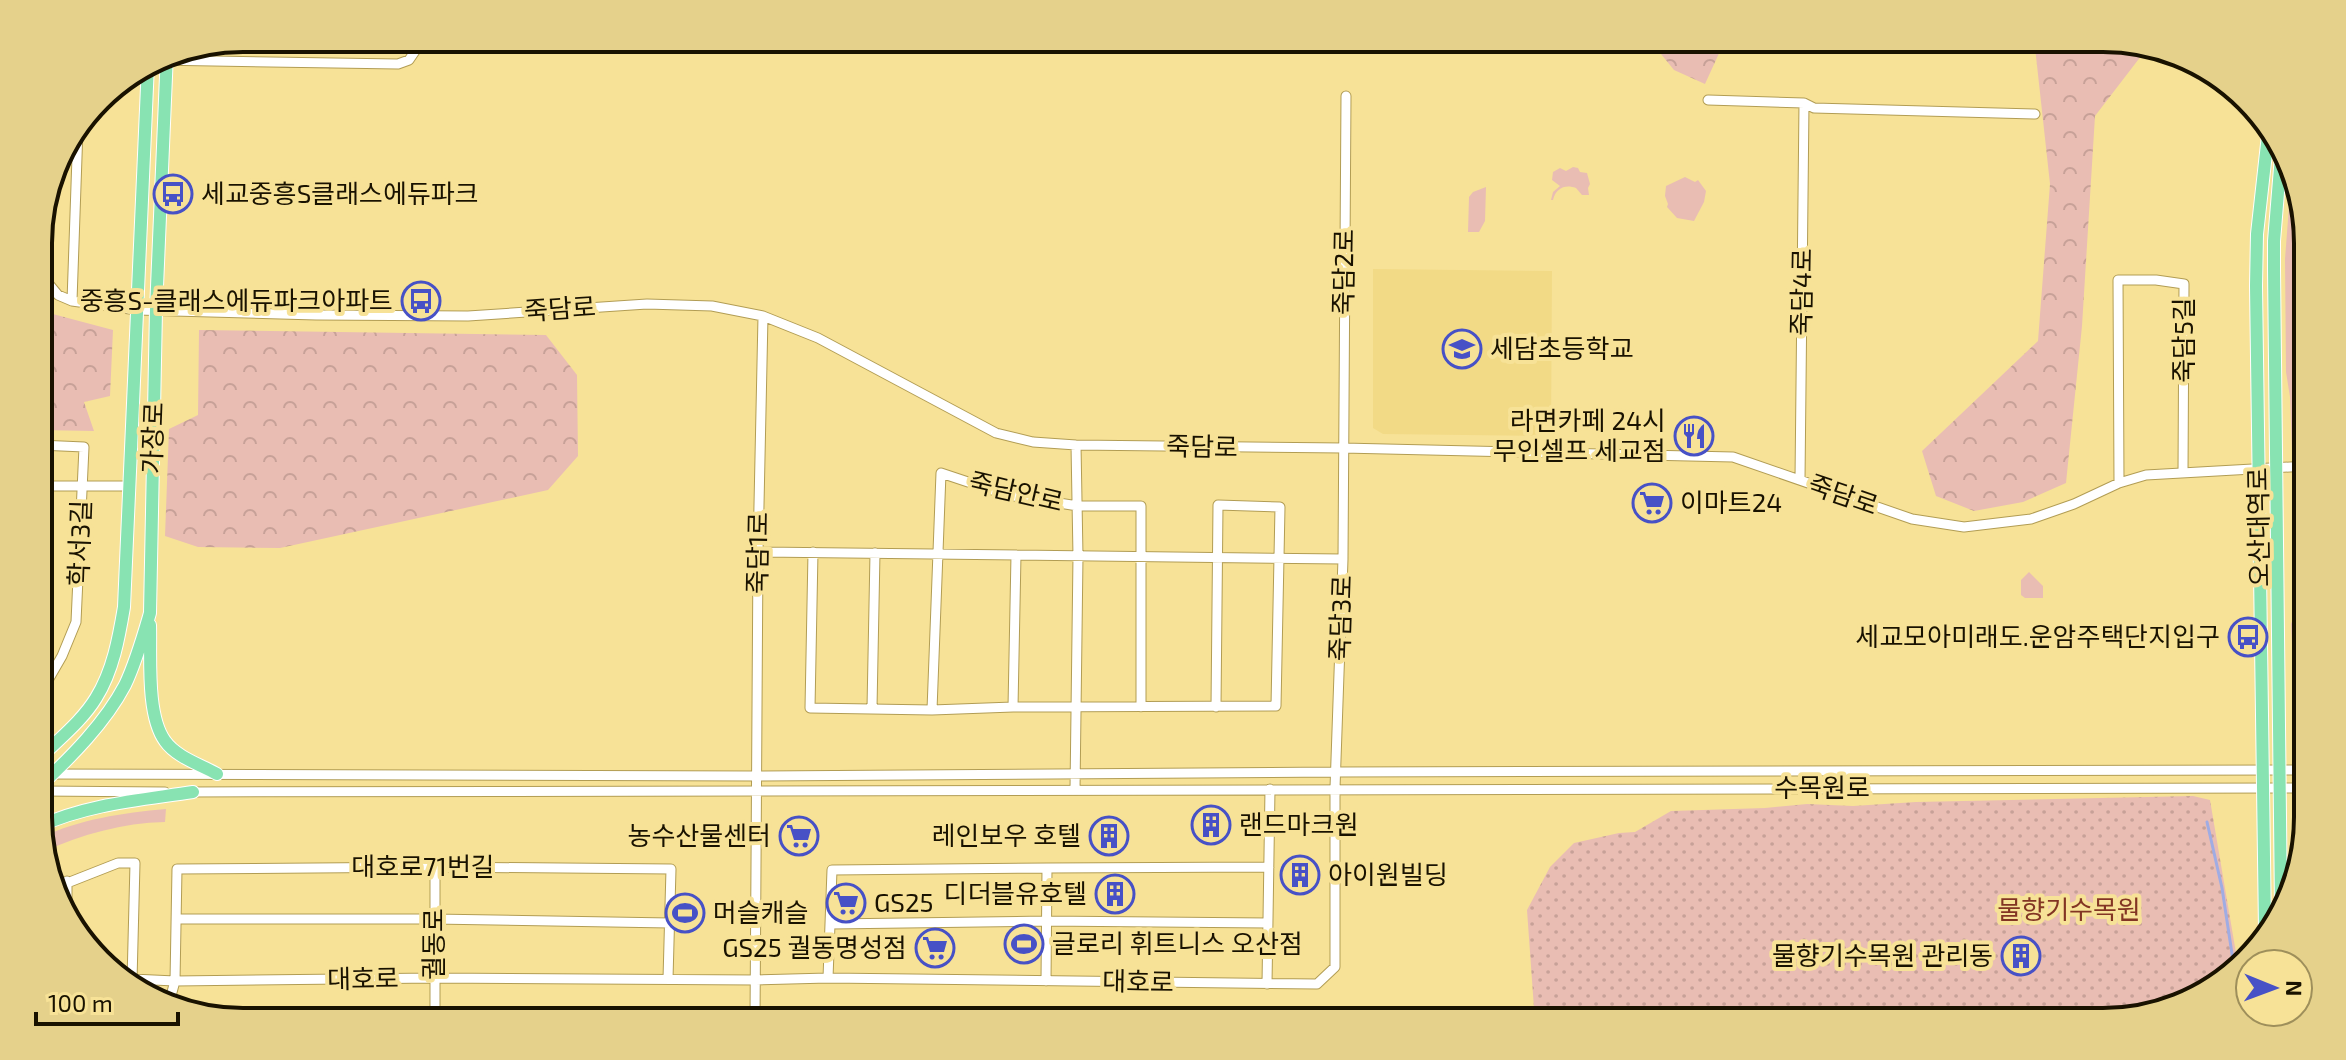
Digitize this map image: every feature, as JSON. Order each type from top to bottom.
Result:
[{"type":"main road","name":"가장로","points":[[52,768],[105,717],[129,674],[150,613],[163,70]]},
{"type":"main road","name":"가장로","points":[[52,746],[97,696],[119,641],[124,607],[147,78]]},
{"type":"main road","name":"오산대역로","points":[[2265,917],[2257,234],[2267,146]]},
{"type":"main road","name":"오산대역로","points":[[2280,172],[2274,241],[2281,885]]},
{"type":"main road","points":[[150,613],[153,703],[158,727],[165,742],[176,751],[217,774]]},
{"type":"main road","points":[[52,820],[96,807],[193,792]]},
{"type":"street","points":[[199,58],[398,64],[409,60],[414,52]]},
{"type":"street","name":"죽담2로","points":[[1343,448],[1346,96]]},
{"type":"street","points":[[1708,100],[1804,103],[1814,108],[2035,114]]},
{"type":"street","name":"죽담4로","points":[[1800,480],[1804,103]]},
{"type":"street","points":[[52,288],[58,295],[72,301],[77,149]]},
{"type":"street","name":"죽담5길","points":[[2119,483],[2118,280],[2184,284],[2183,473]]},
{"type":"street","name":"죽담로","points":[[72,301],[137,310],[316,315],[468,316],[647,304],[712,306],[763,316],[818,338],[996,433],[1033,442],[1733,457],[1912,519],[1964,527],[2031,519],[2146,475],[2294,466]]},
{"type":"street","name":"죽담1로","points":[[755,1008],[763,316]]},
{"type":"street","name":"죽담안로","points":[[1075,790],[1076,445]]},
{"type":"street","name":"학서3길","points":[[52,446],[84,447],[76,622],[52,673]]},
{"type":"street","name":"죽담3로","points":[[1335,788],[1343,559],[1343,448]]},
{"type":"street","name":"죽담안로","points":[[932,710],[941,473],[1007,495],[1078,506],[1141,506],[1141,707]]},
{"type":"street","points":[[52,486],[129,486]]},
{"type":"street","points":[[813,552],[810,708],[932,710],[1013,707],[1077,708],[1216,707],[1276,706],[1280,507],[1218,505],[1216,707]]},
{"type":"street","name":"죽담안로","points":[[758,552],[1343,559]]},
{"type":"street","points":[[872,708],[875,553]]},
{"type":"street","points":[[1013,707],[1016,555]]},
{"type":"street","name":"수목원로","points":[[52,774],[757,776],[2294,770]]},
{"type":"street","name":"대호로","points":[[145,980],[828,978],[1317,984],[1335,967],[1335,788]]},
{"type":"street","name":"수목원로","points":[[52,790],[2294,788]]},
{"type":"street","points":[[1267,984],[1270,789]]},
{"type":"street","points":[[65,883],[118,863],[135,863],[132,971]]},
{"type":"street","name":"궐동로","points":[[435,867],[435,1008]]},
{"type":"street","name":"대호로71번길","points":[[175,981],[177,869],[435,867],[671,869],[668,979]]},
{"type":"street","points":[[828,978],[832,870],[1269,867]]},
{"type":"street","points":[[1046,981],[1047,868]]},
{"type":"street","points":[[177,919],[670,923]]},
{"type":"street","points":[[831,924],[1045,921],[1268,923]]},
{"type":"street","points":[[172,994],[175,981]]},
{"type":"shaded area","name":"세담초등학교","points":[[1373,269],[1552,271],[1551,436],[1383,434],[1373,428]]},
{"type":"green space","points":[[1659,52],[1720,52],[1705,84],[1674,70]]},
{"type":"green space","points":[[2036,52],[2103,52],[2141,56],[2095,116],[2082,326],[2066,483],[2023,502],[1974,511],[1936,496],[1922,451],[2038,341],[2050,184]]},
{"type":"green space","points":[[1573,167],[1587,173],[1589,195],[1582,195],[1576,188],[1565,187],[1551,200],[1553,192],[1560,186],[1552,180],[1553,172]]},
{"type":"green space","points":[[1685,177],[1695,182],[1698,180],[1706,191],[1694,221],[1677,218],[1667,207],[1666,186]]},
{"type":"green space","points":[[1486,187],[1485,221],[1479,232],[1468,232],[1469,197]]},
{"type":"green space","points":[[2289,204],[2294,243],[2294,454],[2286,372],[2285,259]]},
{"type":"green space","points":[[52,314],[113,330],[110,396],[84,402],[94,431],[52,430]]},
{"type":"green space","points":[[199,330],[546,335],[577,375],[578,456],[548,490],[280,548],[198,547],[165,536],[169,429],[198,415]]},
{"type":"green space","points":[[2029,572],[2043,586],[2043,598],[2025,598],[2021,595],[2021,580]]},
{"type":"green space","points":[[2294,616],[2294,684],[2291,624]]},
{"type":"green space","name":"물향기수목원","points":[[2193,796],[2210,800],[2234,956],[2209,976],[2187,988],[2164,998],[2115,1008],[1534,1008],[1527,910],[1550,867],[1574,843],[1635,832],[1671,811],[1807,804],[1853,806]]},
{"type":"green space","points":[[166,809],[165,822],[103,831],[55,847],[53,833],[117,815]]},
{"type":"waterway","points":[[2207,822],[2222,888],[2233,957]]},
{"type":"place","name":"세교중흥S클래스에듀파크","points":[[173,194]]},
{"type":"place","name":"중흥S-클래스에듀파크아파트","points":[[421,301]]},
{"type":"place","name":"세담초등학교","points":[[1462,349]]},
{"type":"place","name":"라면카페 24시 무인셀프 세교점","points":[[1694,436]]},
{"type":"place","name":"이마트24","points":[[1652,503]]},
{"type":"place","name":"세교모아미래도.운암주택단지입구","points":[[2248,637]]},
{"type":"place","name":"랜드마크원","points":[[1211,825]]},
{"type":"place","name":"농수산물센터","points":[[799,836]]},
{"type":"place","name":"레인보우 호텔","points":[[1109,836]]},
{"type":"place","name":"아이원빌딩","points":[[1300,875]]},
{"type":"place","name":"디더블유호텔","points":[[1115,894]]},
{"type":"place","name":"GS25","points":[[846,903]]},
{"type":"place","name":"머슬캐슬","points":[[685,913]]},
{"type":"place","name":"글로리 휘트니스 오산점","points":[[1024,944]]},
{"type":"place","name":"GS25 궐동명성점","points":[[935,948]]},
{"type":"place","name":"물향기수목원 관리동","points":[[2021,956]]}]
